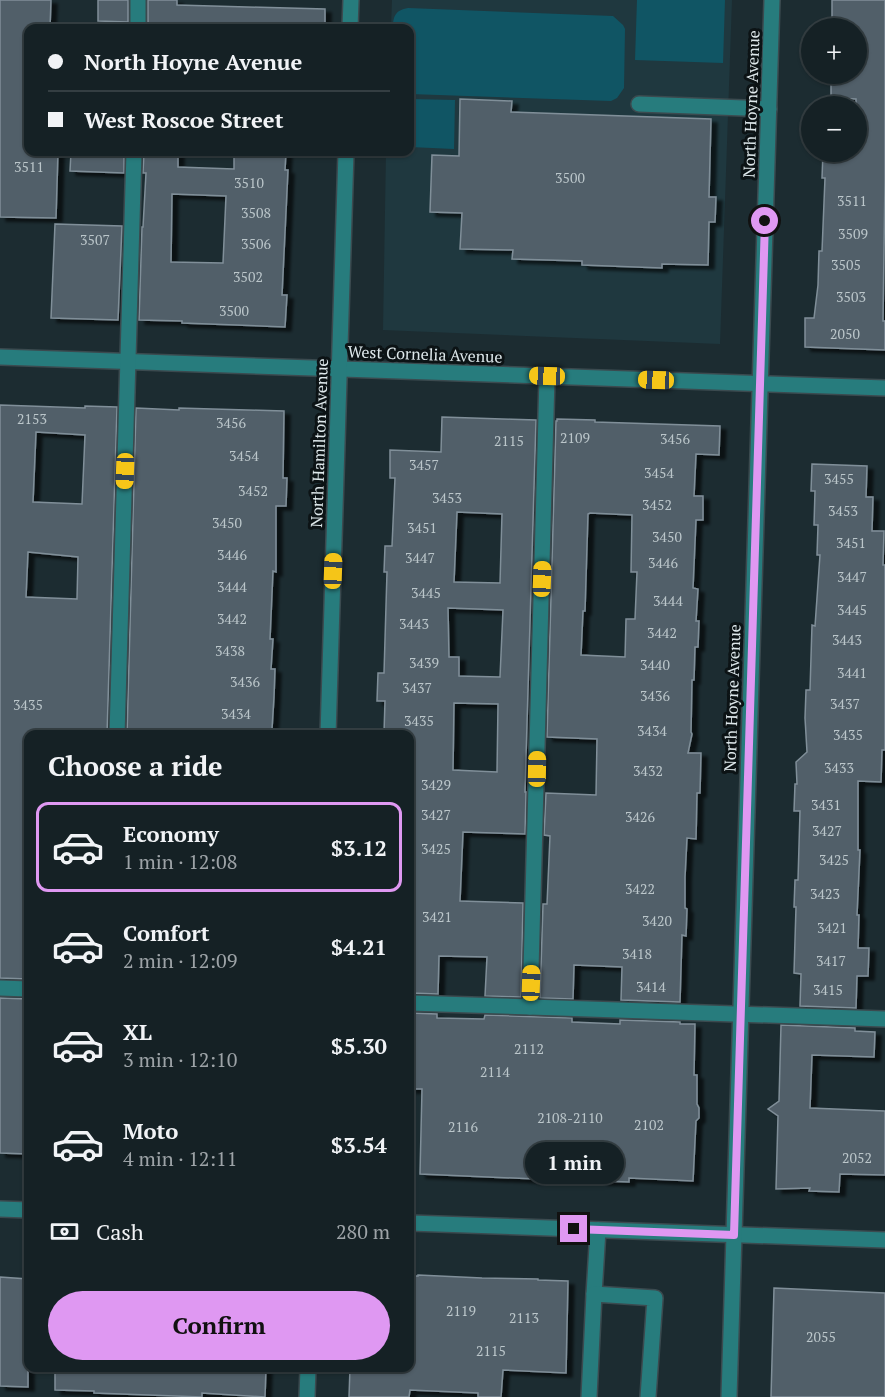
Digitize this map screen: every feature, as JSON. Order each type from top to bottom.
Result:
[{"type":"street","points":[[138,0],[138,24]]},
{"type":"street","points":[[350,24],[351,0]]},
{"type":"street","name":"North Hoyne Avenue","points":[[729,1397],[772,0]]},
{"type":"street","points":[[639,104],[769,109]]},
{"type":"street","points":[[117,730],[134,156]]},
{"type":"street","name":"North Hamilton Avenue","points":[[328,730],[346,156]]},
{"type":"street","name":"West Cornelia Avenue","points":[[0,357],[885,388]]},
{"type":"street","points":[[530,1007],[547,376]]},
{"type":"street","points":[[0,988],[24,989]]},
{"type":"street","points":[[414,1003],[885,1019]]},
{"type":"street","points":[[0,1209],[24,1210]]},
{"type":"street","points":[[414,1223],[885,1240]]},
{"type":"street","points":[[589,1397],[598,1230]]},
{"type":"street","points":[[594,1294],[655,1298],[648,1397]]},
{"type":"street","points":[[307,1397],[308,1372]]},
{"type":"shaded area","points":[[392,0],[732,0],[720,344],[383,330],[386,156],[414,156],[414,24],[391,24]]},
{"type":"shaded area","points":[[637,0],[725,0],[723,63],[635,60]]},
{"type":"shaded area","points":[[408,8],[613,16],[625,29],[624,88],[617,98],[611,101],[414,94],[414,24],[394,24],[400,10]]},
{"type":"shaded area","points":[[414,99],[455,100],[454,149],[414,147]]},
{"type":"building","points":[[0,0],[51,0],[50,24],[24,24],[24,156],[58,156],[56,218],[0,217]]},
{"type":"building","points":[[98,0],[128,0],[128,22],[98,21]]},
{"type":"building","points":[[148,0],[177,0],[177,5],[325,9],[325,24],[148,23]]},
{"type":"building","points":[[832,0],[885,0],[883,321],[885,321],[885,350],[805,347],[805,318],[814,318],[819,251],[822,251],[825,178],[822,178],[823,162],[867,162],[867,96],[831,96],[831,84],[867,84],[867,18],[832,18]]},
{"type":"building","points":[[460,99],[512,101],[511,112],[711,119],[709,197],[716,197],[715,222],[709,222],[708,265],[662,264],[662,268],[582,265],[582,261],[512,259],[513,250],[460,249],[462,213],[430,212],[432,155],[459,156]]},
{"type":"building","points":[[71,156],[124,156],[124,173],[70,171]]},
{"type":"building","points":[[144,156],[178,156],[178,167],[234,169],[234,156],[286,156],[285,170],[288,170],[282,295],[287,295],[285,327],[139,320],[146,173],[143,173]],"holes":[[[172,194],[226,196],[223,263],[171,262]]]},
{"type":"building","points":[[55,224],[122,226],[118,320],[51,318]]},
{"type":"building","points":[[0,405],[117,407],[107,730],[24,730],[24,979],[0,978]],"holes":[[[36,432],[85,435],[82,504],[33,502]],[[28,552],[78,557],[77,599],[26,597]]]},
{"type":"building","points":[[136,408],[284,411],[283,478],[287,478],[286,506],[276,506],[276,572],[273,571],[270,639],[273,639],[271,669],[275,669],[272,729],[127,730]]},
{"type":"building","points":[[442,417],[536,420],[525,834],[463,832],[460,901],[523,903],[521,997],[485,996],[487,957],[439,956],[438,994],[414,993],[414,730],[384,730],[385,701],[377,701],[378,673],[384,673],[387,572],[384,572],[385,546],[392,546],[395,478],[390,478],[390,450],[441,452]],"holes":[[[457,512],[502,514],[500,583],[454,582]],[[448,608],[503,610],[500,677],[459,676],[459,657],[449,657]],[[454,703],[498,704],[497,772],[453,770]]]},
{"type":"building","points":[[557,419],[595,420],[595,422],[720,426],[719,455],[696,454],[694,496],[703,496],[703,520],[696,520],[693,588],[698,589],[696,621],[699,621],[698,647],[695,647],[694,680],[692,680],[692,734],[688,753],[701,753],[700,793],[697,793],[696,839],[687,838],[686,936],[682,935],[680,1002],[621,1000],[622,967],[574,965],[573,999],[540,998],[543,904],[547,904],[550,836],[544,835],[546,793],[596,795],[597,739],[547,737]],"holes":[[[588,514],[632,515],[631,572],[637,572],[635,619],[626,619],[625,657],[581,655],[583,611],[585,611]]]},
{"type":"building","points":[[812,464],[867,466],[866,497],[873,497],[872,531],[884,531],[885,750],[882,750],[881,782],[858,781],[858,850],[860,850],[858,948],[869,948],[868,976],[857,976],[856,1008],[800,1006],[801,974],[794,973],[795,880],[798,880],[800,811],[794,811],[795,784],[797,784],[796,762],[807,752],[806,690],[810,690],[812,625],[815,626],[820,555],[817,555],[818,525],[814,525],[815,491],[811,491]]},
{"type":"building","points":[[0,998],[24,999],[24,1154],[0,1153]]},
{"type":"building","points":[[414,1013],[437,1014],[437,1018],[484,1019],[485,1015],[572,1018],[572,1022],[620,1024],[620,1020],[695,1024],[694,1075],[697,1075],[699,1118],[696,1121],[693,1181],[629,1178],[629,1182],[602,1181],[603,1178],[536,1176],[536,1179],[420,1174],[422,1089],[414,1089]]},
{"type":"building","points":[[781,1025],[855,1028],[855,1031],[875,1032],[874,1057],[812,1055],[810,1108],[885,1111],[885,1175],[840,1174],[839,1192],[809,1191],[810,1188],[776,1189],[778,1116],[768,1109],[779,1101]]},
{"type":"building","points":[[414,1276],[568,1281],[566,1373],[503,1370],[501,1397],[478,1397],[478,1393],[410,1390],[409,1397],[349,1397],[350,1372],[414,1372]]},
{"type":"building","points":[[0,1277],[24,1279],[24,1372],[28,1372],[28,1387],[0,1386]]},
{"type":"building","points":[[774,1288],[885,1293],[885,1397],[771,1397]]},
{"type":"building","points":[[55,1372],[266,1372],[265,1397],[202,1393],[202,1397],[55,1390]]},
{"type":"route","points":[[574,1229],[734,1235],[765,221]]}]
